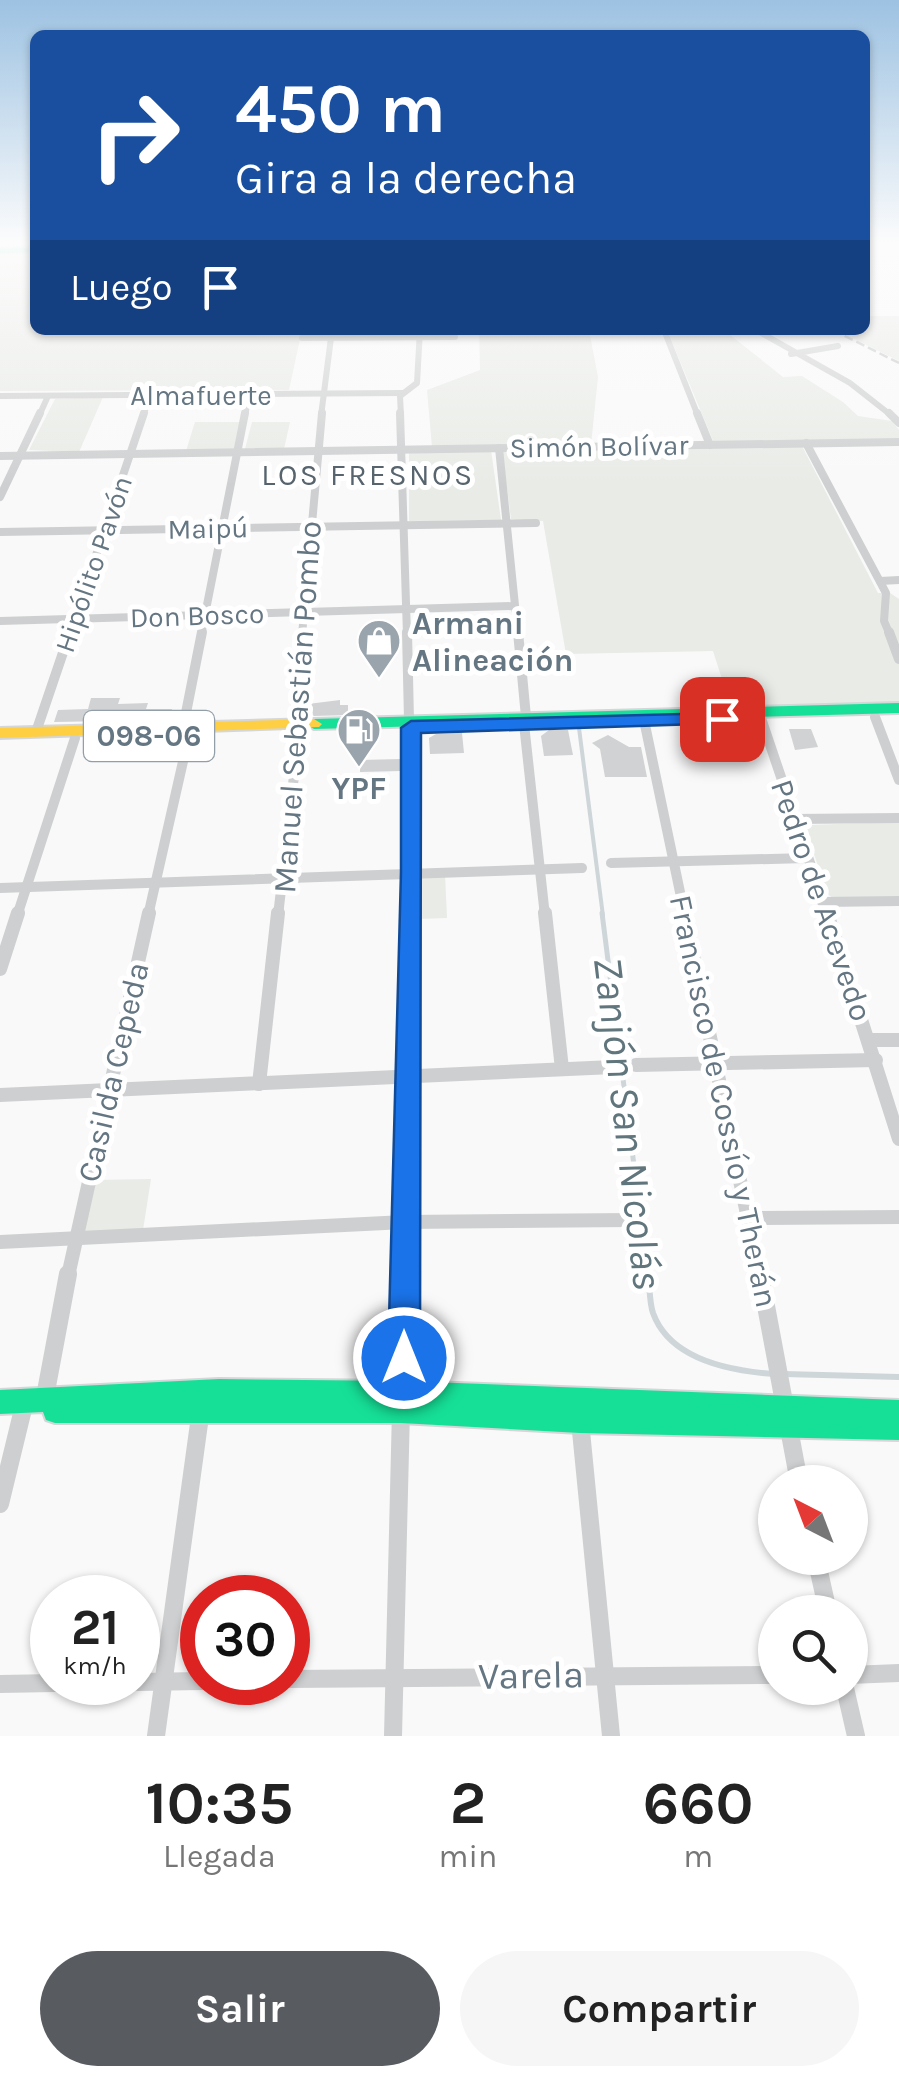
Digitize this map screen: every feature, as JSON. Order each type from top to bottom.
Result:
[{"type":"main road","name":"098-06","points":[[0,737],[36,732],[296,728],[899,708]]},
{"type":"main road","name":"098-06","points":[[525,720],[899,718]]},
{"type":"main road","name":"098-06","points":[[0,737],[75,738],[186,731]]},
{"type":"main road","points":[[0,1402],[44,1405],[220,1391],[403,1402],[580,1421],[899,1428]]},
{"type":"main road","points":[[44,1405],[200,1409],[403,1402],[783,1398],[899,1412]]},
{"type":"main road","points":[[0,1413],[23,1406]]},
{"type":"street","points":[[302,338],[324,335]]},
{"type":"street","name":"Manuel Sebastián Pombo","points":[[260,1084],[285,876],[301,613],[332,335]]},
{"type":"street","points":[[393,1736],[412,872],[410,724],[403,610],[402,393],[417,382],[420,335]]},
{"type":"street","points":[[432,335],[455,337]]},
{"type":"street","points":[[666,335],[710,444]]},
{"type":"street","points":[[763,335],[791,354],[864,390],[899,424]]},
{"type":"street","points":[[791,354],[838,346]]},
{"type":"street","name":"Almafuerte","points":[[0,396],[402,393]]},
{"type":"street","name":"Casilda Cepeda","points":[[44,1405],[75,1238],[157,881],[204,615],[249,395]]},
{"type":"street","points":[[0,497],[48,396]]},
{"type":"street","name":"Hipólito Pavón","points":[[36,732],[150,396]]},
{"type":"street","points":[[896,442],[899,452]]},
{"type":"street","name":"Simón Bolívar","points":[[0,456],[896,442]]},
{"type":"street","points":[[806,443],[886,593],[884,621],[899,659]]},
{"type":"street","points":[[498,448],[562,1070]]},
{"type":"street","name":"Maipú","points":[[0,532],[536,524]]},
{"type":"street","points":[[880,581],[899,580]]},
{"type":"street","name":"Don Bosco","points":[[0,621],[513,606]]},
{"type":"street","name":"Pedro de Acevedo","points":[[762,718],[870,1040],[899,1139]]},
{"type":"street","points":[[875,718],[899,780]]},
{"type":"street","name":"Francisco de Cossío y Therán","points":[[644,720],[777,1356],[795,1465]]},
{"type":"street","points":[[0,969],[75,738]]},
{"type":"street","points":[[794,819],[899,818]]},
{"type":"street","points":[[612,863],[807,858]]},
{"type":"street","points":[[0,888],[582,868]]},
{"type":"street","points":[[822,902],[899,901]]},
{"type":"street","points":[[870,1040],[899,1040]]},
{"type":"street","points":[[636,1065],[876,1060]]},
{"type":"street","points":[[0,1094],[613,1067]]},
{"type":"street","points":[[748,1218],[899,1217]]},
{"type":"street","points":[[0,1242],[405,1222],[632,1220]]},
{"type":"street","points":[[0,1504],[23,1406]]},
{"type":"street","points":[[156,1736],[200,1409]]},
{"type":"street","points":[[580,1421],[611,1736]]},
{"type":"street","points":[[868,1674],[899,1673]]},
{"type":"street","name":"Varela","points":[[310,1679],[758,1675]]},
{"type":"street","points":[[160,1682],[180,1682]]},
{"type":"street","points":[[0,1684],[30,1683]]},
{"type":"street","points":[[849,1705],[856,1736]]},
{"type":"shaded area","points":[[0,324],[30,324],[30,335],[301,335],[289,390],[0,391]]},
{"type":"shaded area","points":[[870,324],[899,324],[899,361],[846,335],[870,335]]},
{"type":"shaded area","points":[[479,335],[590,335],[598,377],[591,445],[432,447],[427,390],[480,370]]},
{"type":"shaded area","points":[[669,335],[730,335],[783,377],[802,376],[858,416],[892,421],[899,430],[899,441],[714,443]]},
{"type":"shaded area","points":[[103,397],[79,452],[29,450],[55,399]]},
{"type":"shaded area","points":[[195,422],[241,422],[234,450],[186,451]]},
{"type":"shaded area","points":[[252,422],[290,422],[284,449],[245,449]]},
{"type":"shaded area","points":[[802,446],[878,593],[890,593],[899,599],[899,703],[731,707],[713,651],[566,654],[543,521],[511,519],[502,449]]},
{"type":"shaded area","points":[[491,450],[501,520],[409,521],[409,451]]},
{"type":"shaded area","points":[[899,822],[899,899],[835,899],[827,894],[806,829],[809,825]]},
{"type":"shaded area","points":[[445,874],[447,918],[417,919],[416,875]]},
{"type":"shaded area","points":[[151,1179],[143,1230],[84,1232],[95,1180]]},
{"type":"building","points":[[91,698],[120,698],[118,704],[148,703],[146,709],[172,709],[170,719],[54,722],[58,710],[88,709]]},
{"type":"building","points":[[340,700],[340,705],[348,705],[348,715],[314,716],[308,711],[308,704]]},
{"type":"building","points":[[789,729],[811,729],[818,747],[795,750]]},
{"type":"building","points":[[549,730],[568,730],[573,755],[544,756],[541,736]]},
{"type":"building","points":[[462,733],[464,753],[430,754],[429,738]]},
{"type":"building","points":[[608,735],[629,747],[641,747],[647,777],[605,777],[600,749],[592,743]]},
{"type":"building","points":[[401,759],[401,771],[360,772],[360,760]]},
{"type":"waterway","name":"Zanjón San Nicolás","points":[[579,728],[603,916]]},
{"type":"waterway","name":"Zanjón San Nicolás","points":[[602,913],[648,1276]]},
{"type":"waterway","name":"Zanjón San Nicolás","points":[[648,1274],[653,1313],[673,1342],[721,1366],[774,1374]]},
{"type":"waterway","name":"Zanjón San Nicolás","points":[[784,1374],[899,1377]]},
{"type":"railway","points":[[843,335],[899,363]]},
{"type":"traffic: fast","points":[[314,724],[899,708]]},
{"type":"traffic: fast","points":[[0,1402],[219,1391],[404,1393],[899,1412]]},
{"type":"traffic: fast","points":[[55,1411],[401,1411],[580,1421],[899,1428]]},
{"type":"traffic: slow","points":[[0,733],[314,724]]},
{"type":"place","name":"Armani Alineación","points":[[379,679]]},
{"type":"place","name":"YPF","points":[[359,768]]},
{"type":"district","name":"LOS FRESNOS","points":[[368,475]]},
{"type":"route","points":[[404,1358],[411,728],[722,719]]}]
